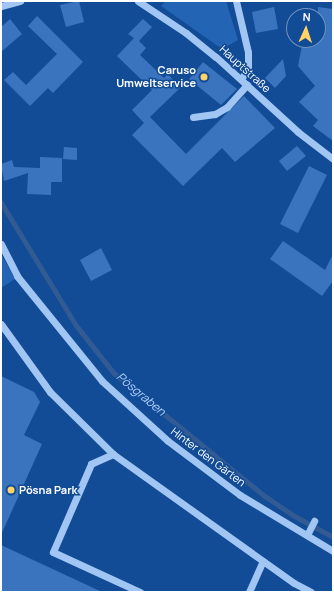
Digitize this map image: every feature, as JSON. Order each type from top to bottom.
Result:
[{"type":"street","points":[[1,6],[20,1]]},
{"type":"street","name":"Hauptstraße","points":[[138,1],[186,33],[244,82],[298,132],[333,159]]},
{"type":"street","points":[[193,117],[215,114],[227,107],[244,82],[248,69],[248,52],[236,1]]},
{"type":"street","name":"Hinter den Gärten","points":[[1,244],[17,276],[102,381],[168,441],[240,495],[308,532],[333,551]]},
{"type":"street","points":[[1,324],[50,392],[113,454],[263,562],[311,592]]},
{"type":"street","points":[[113,454],[91,464],[52,552],[140,592]]},
{"type":"street","points":[[308,532],[314,521]]},
{"type":"street","points":[[249,592],[263,562]]},
{"type":"shaded area","points":[[166,1],[226,1],[238,40],[222,49],[161,6]]},
{"type":"shaded area","points":[[1,254],[15,279],[1,288]]},
{"type":"building","points":[[79,1],[84,22],[66,27],[60,5]]},
{"type":"building","points":[[274,7],[278,29],[256,33],[252,12]]},
{"type":"building","points":[[326,8],[333,9],[333,141],[313,126],[318,120],[299,102],[315,86],[298,66],[301,48],[326,48]]},
{"type":"building","points":[[37,16],[83,62],[53,93],[48,88],[30,106],[4,80],[13,72],[26,85],[57,54],[28,26]]},
{"type":"building","points":[[10,19],[22,34],[1,52],[1,27]]},
{"type":"building","points":[[143,19],[152,27],[139,41],[146,48],[140,55],[164,78],[168,74],[180,88],[150,117],[186,154],[244,96],[275,128],[235,162],[222,148],[183,186],[132,135],[144,123],[132,110],[152,90],[117,56],[134,38],[128,34]]},
{"type":"building","points":[[283,59],[286,76],[275,88],[265,78]]},
{"type":"building","points":[[203,62],[237,89],[221,105],[189,79]]},
{"type":"building","points":[[297,146],[306,156],[287,171],[279,161]]},
{"type":"building","points":[[64,147],[77,148],[77,160],[63,159]]},
{"type":"building","points":[[40,157],[62,158],[62,182],[51,182],[51,195],[27,194],[28,173],[4,181],[1,164],[12,160],[14,167],[40,168]]},
{"type":"building","points":[[309,166],[327,175],[298,233],[280,224]]},
{"type":"building","points":[[283,241],[325,270],[333,254],[333,281],[322,296],[270,259]]},
{"type":"building","points":[[101,248],[112,270],[91,281],[80,260]]},
{"type":"building","name":"Pösna Park","points":[[1,376],[34,392],[40,402],[24,435],[42,444],[1,535]]},
{"type":"building","points":[[1,545],[102,592],[1,592]]},
{"type":"waterway","name":"Pösgraben","points":[[1,202],[76,325],[114,373],[265,496],[293,515],[333,537]]},
{"type":"place","name":"Caruso Umweltservice","points":[[204,77]]},
{"type":"place","name":"Pösna Park","points":[[11,490]]}]
